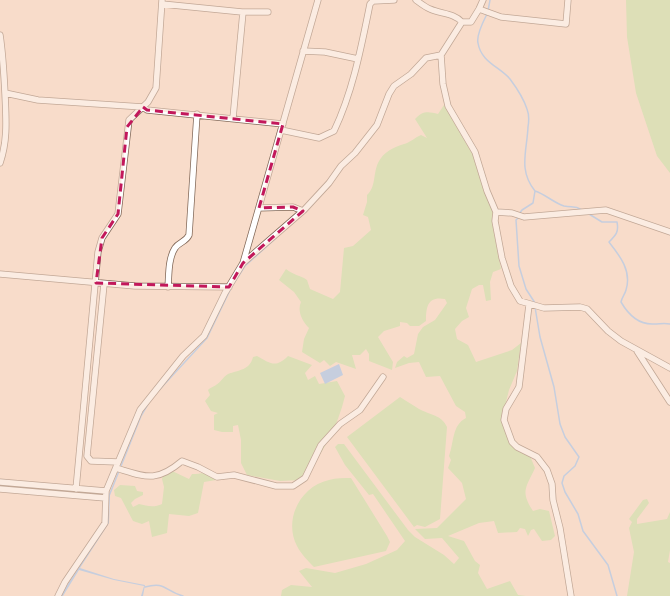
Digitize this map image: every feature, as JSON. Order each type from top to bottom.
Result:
[{"type":"street","points":[[58,596],[65,582],[105,523],[106,491],[140,410],[183,356],[204,336],[243,263],[318,0]]},
{"type":"street","points":[[281,130],[319,138],[334,131],[346,104],[370,4],[373,1],[394,0]]},
{"type":"street","points":[[416,0],[428,9],[449,14],[462,22],[470,22],[479,10],[483,0]]},
{"type":"street","points":[[479,10],[501,17],[566,24],[568,0]]},
{"type":"street","points":[[76,489],[98,252],[102,238],[118,214],[129,120],[143,107],[156,88],[158,78],[162,2],[243,12],[268,12]]},
{"type":"street","points":[[233,118],[243,12]]},
{"type":"street","points":[[462,22],[441,55],[443,84],[448,106],[474,152],[487,191],[496,212],[496,228],[511,286],[520,301],[544,308],[580,307],[587,309],[608,331],[637,351],[670,368]]},
{"type":"street","points":[[0,35],[5,72],[7,122],[5,141],[0,162]]},
{"type":"street","points":[[303,51],[325,52],[358,59]]},
{"type":"street","points":[[243,263],[303,211],[329,183],[341,166],[355,152],[377,125],[389,94],[394,86],[410,74],[426,58],[441,55]]},
{"type":"street","points":[[5,93],[38,100],[143,107],[147,110],[198,114],[283,124]]},
{"type":"street","points":[[168,287],[172,256],[175,248],[186,241],[189,235],[198,114]]},
{"type":"street","points":[[259,208],[293,207],[303,211]]},
{"type":"street","points":[[496,212],[512,213],[524,217],[606,210],[670,232]]},
{"type":"street","points":[[0,274],[135,286],[229,287]]},
{"type":"street","points":[[104,284],[87,456],[91,461],[117,465],[148,477],[168,473],[182,461],[198,466],[218,477],[234,475],[276,486],[293,486],[306,478],[321,445],[340,424],[360,410],[383,377]]},
{"type":"street","points":[[529,304],[519,387],[506,409],[504,420],[512,442],[517,447],[537,457],[543,462],[547,470],[552,484],[553,500],[560,528],[571,596]]},
{"type":"street","points":[[637,351],[670,402]]},
{"type":"street","points":[[0,482],[106,491]]},
{"type":"street","points":[[0,489],[105,498]]},
{"type":"highlighted area","points":[[143,107],[147,110],[283,124],[259,208],[293,207],[303,211],[243,263],[229,287],[96,283],[102,238],[118,214],[127,127]]},
{"type":"green space","points":[[626,0],[670,0],[670,173],[657,156],[636,93],[627,37]]},
{"type":"green space","points":[[444,105],[473,155],[493,212],[492,222],[501,269],[493,272],[490,282],[491,300],[486,301],[483,285],[479,285],[472,289],[466,308],[469,317],[462,321],[455,329],[457,339],[468,345],[476,362],[512,350],[521,343],[517,371],[509,390],[504,410],[506,428],[517,444],[530,456],[535,468],[526,490],[529,504],[533,511],[540,509],[549,511],[555,536],[551,540],[542,541],[534,529],[531,530],[528,536],[525,529],[520,528],[517,532],[498,533],[494,521],[479,523],[448,536],[464,541],[475,561],[480,565],[478,573],[487,589],[510,581],[518,595],[526,596],[281,596],[282,590],[291,585],[312,587],[299,571],[306,568],[335,573],[366,564],[397,550],[405,541],[373,494],[369,495],[345,465],[335,447],[338,444],[344,444],[408,530],[415,537],[444,555],[454,564],[459,558],[442,538],[425,539],[415,529],[437,528],[466,499],[462,483],[448,468],[451,460],[449,456],[454,434],[461,421],[466,418],[465,412],[456,406],[440,376],[426,377],[419,362],[409,363],[395,368],[397,362],[404,356],[407,358],[414,354],[418,334],[423,327],[435,320],[447,303],[445,299],[435,299],[429,303],[426,321],[419,326],[410,326],[407,323],[400,322],[400,326],[384,331],[378,337],[393,362],[392,370],[369,361],[369,354],[366,349],[360,355],[352,355],[356,369],[336,362],[330,366],[324,360],[320,363],[302,352],[304,339],[309,328],[301,316],[301,302],[294,292],[279,280],[286,269],[291,273],[307,280],[310,289],[333,299],[340,292],[344,248],[353,246],[371,230],[368,217],[363,215],[367,202],[367,195],[372,188],[376,167],[380,159],[393,148],[421,135],[427,138],[415,119],[420,114],[425,112],[438,114]]},
{"type":"green space","points":[[257,356],[273,364],[284,360],[288,356],[312,365],[305,373],[308,380],[315,376],[319,384],[337,381],[345,396],[334,429],[316,461],[301,480],[280,481],[247,475],[241,463],[241,440],[238,425],[233,426],[233,432],[214,430],[214,415],[218,413],[211,411],[205,401],[210,395],[208,390],[218,384],[228,374],[247,367],[252,361],[253,357]]},
{"type":"green space","points":[[400,397],[419,409],[439,418],[447,427],[440,519],[425,527],[417,525],[414,527],[347,437]]},
{"type":"green space","points":[[170,470],[189,479],[192,474],[205,473],[216,480],[204,482],[198,513],[189,516],[169,514],[167,533],[152,537],[149,521],[142,524],[133,521],[121,498],[115,496],[114,490],[120,485],[135,486],[137,491],[143,492],[143,495],[131,503],[133,507],[139,504],[156,506],[162,504],[164,487],[162,479],[164,472]]},
{"type":"green space","points":[[351,478],[390,542],[386,551],[314,567],[300,552],[293,536],[292,525],[297,505],[310,489],[319,483],[334,479]]},
{"type":"green space","points":[[647,499],[649,503],[637,519],[637,524],[667,519],[670,512],[670,550],[668,562],[670,563],[670,596],[627,596],[634,552],[629,528],[632,522],[629,519],[643,500]]},
{"type":"water","points":[[339,364],[343,375],[325,384],[320,373]]},
{"type":"water","points":[[109,494],[109,523],[80,568],[114,579],[145,585],[143,596],[141,596],[144,586],[114,580],[79,570],[63,596],[60,596],[106,526],[108,518]]},
{"type":"waterway","points":[[488,11],[490,0]]},
{"type":"waterway","points":[[487,14],[479,32],[478,43],[480,50],[487,60],[510,79],[520,94],[527,109],[529,122],[525,168],[530,183],[535,191],[557,203],[582,210]]},
{"type":"waterway","points":[[519,214],[522,210],[533,203],[535,191]]},
{"type":"waterway","points":[[307,210],[313,204]]},
{"type":"waterway","points":[[589,214],[602,222],[617,222],[618,228],[609,242],[621,258],[626,270],[626,291],[621,302],[634,318],[639,321],[649,324],[670,324]]},
{"type":"waterway","points":[[518,218],[516,220],[519,266],[526,289],[535,303]]},
{"type":"waterway","points":[[160,389],[207,338],[232,286],[245,266],[276,238]]},
{"type":"waterway","points":[[535,307],[540,337],[554,387],[560,424],[565,437],[579,457],[575,466],[564,476],[562,483],[565,492],[578,514],[583,531],[608,565],[617,596]]},
{"type":"waterway","points":[[109,496],[141,416],[148,404]]},
{"type":"waterway","points":[[145,587],[157,585],[183,596]]}]
